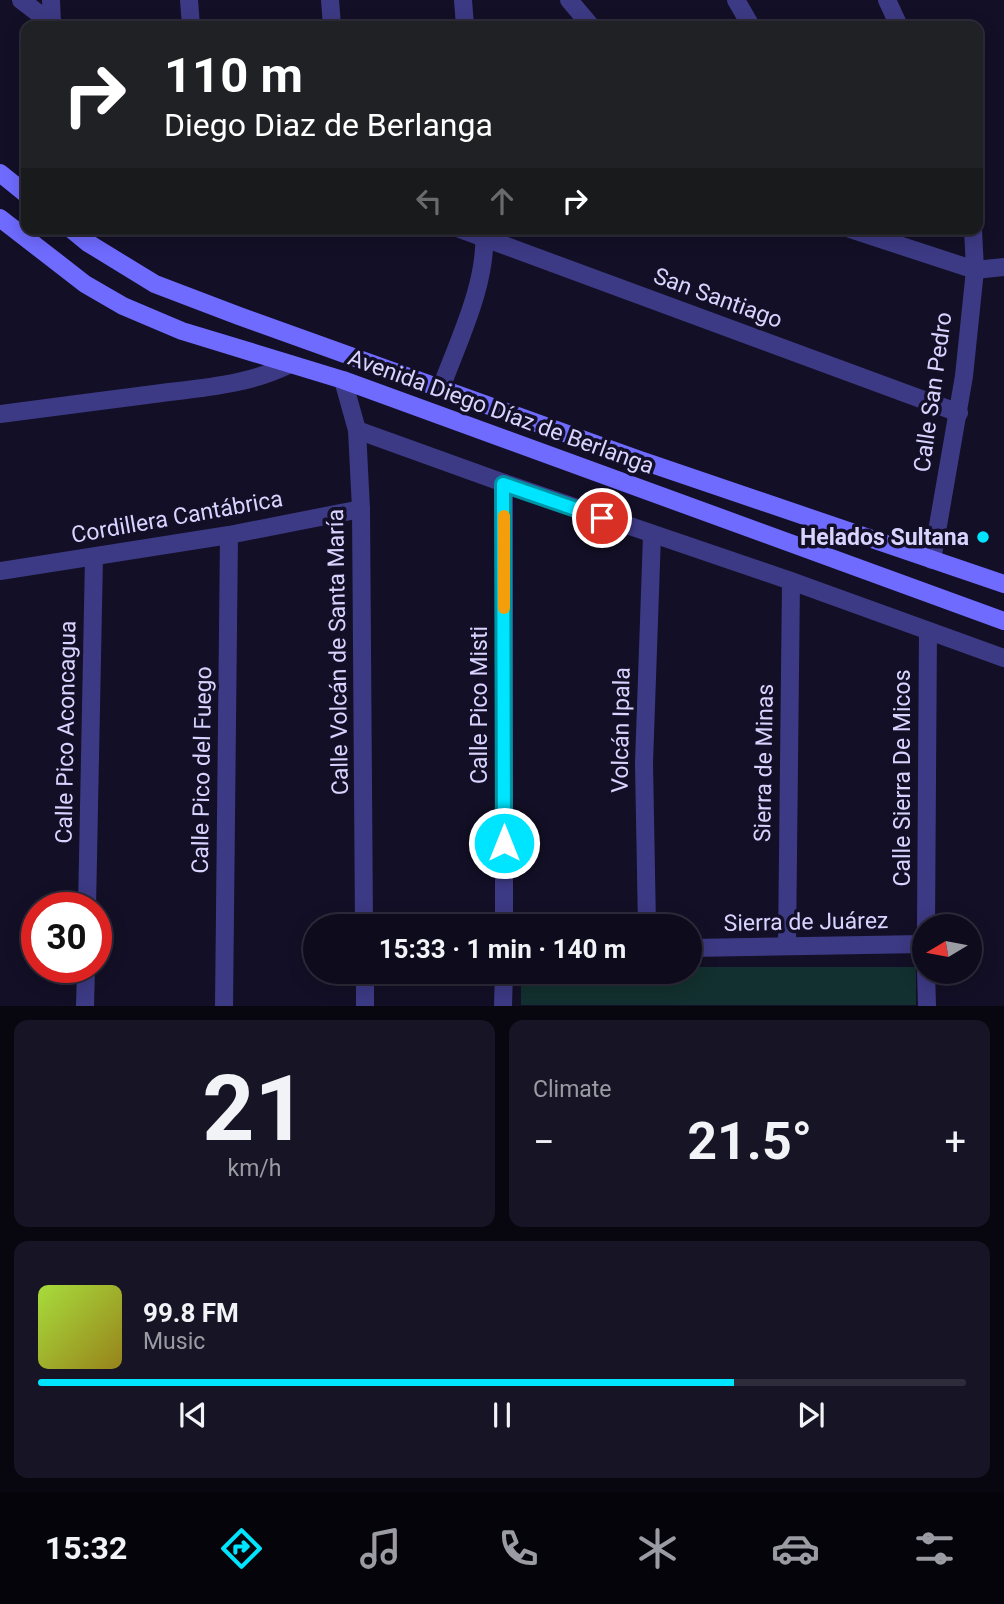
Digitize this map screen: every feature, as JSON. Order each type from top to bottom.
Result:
[{"type":"main road","points":[[0,173],[21,190]]},
{"type":"main road","name":"Avenida Diego Díaz de Berlanga","points":[[0,218],[21,235]]},
{"type":"main road","name":"Avenida Diego Díaz de Berlanga","points":[[22,235],[85,285],[123,306],[182,331],[343,380],[1004,621]]},
{"type":"main road","name":"Avenida Diego Díaz de Berlanga","points":[[78,235],[155,284],[637,459],[1004,584]]},
{"type":"street","points":[[21,0],[48,21]]},
{"type":"street","points":[[51,0],[53,21]]},
{"type":"street","points":[[189,0],[191,21]]},
{"type":"street","points":[[330,0],[332,21]]},
{"type":"street","points":[[463,0],[465,21]]},
{"type":"street","points":[[569,0],[587,21]]},
{"type":"street","points":[[736,0],[748,21]]},
{"type":"street","points":[[887,0],[898,21]]},
{"type":"street","points":[[441,388],[480,280],[484,261],[484,235]]},
{"type":"street","name":"San Santiago","points":[[489,235],[959,413]]},
{"type":"street","points":[[868,235],[975,270],[1004,267]]},
{"type":"street","name":"Calle San Pedro","points":[[932,560],[959,413],[975,270],[973,235]]},
{"type":"street","points":[[0,414],[205,387],[260,375],[290,364]]},
{"type":"street","name":"Calle Volcán de Santa María","points":[[343,380],[357,430],[361,509],[365,914]]},
{"type":"street","points":[[357,430],[503,484],[791,581],[1004,658]]},
{"type":"street","name":"Calle Pico Misti","points":[[503,484],[504,914]]},
{"type":"street","name":"Cordillera Cantábrica","points":[[0,571],[229,535],[361,509]]},
{"type":"street","name":"Calle Pico del Fuego","points":[[224,1006],[229,535]]},
{"type":"street","name":"Volcán Ipala","points":[[647,914],[644,763],[652,535]]},
{"type":"street","name":"Calle Pico Aconcagua","points":[[87,892],[94,557]]},
{"type":"street","name":"Sierra de Minas","points":[[787,946],[791,581]]},
{"type":"street","name":"Calle Sierra De Micos","points":[[926,914],[928,631]]},
{"type":"street","name":"Sierra de Juárez","points":[[702,947],[912,944]]},
{"type":"street","points":[[85,1006],[86,983]]},
{"type":"street","points":[[365,984],[365,1006]]},
{"type":"street","points":[[503,1006],[504,984]]},
{"type":"street","points":[[926,984],[927,1006]]},
{"type":"green space","points":[[702,967],[912,967],[912,984],[916,984],[916,1005],[521,1005],[521,984],[702,984]]},
{"type":"slow traffic","points":[[504,516],[504,608]]},
{"type":"place","name":"Helados Sultana","points":[[983,537]]},
{"type":"route","points":[[504,843],[503,484],[602,518]]}]
